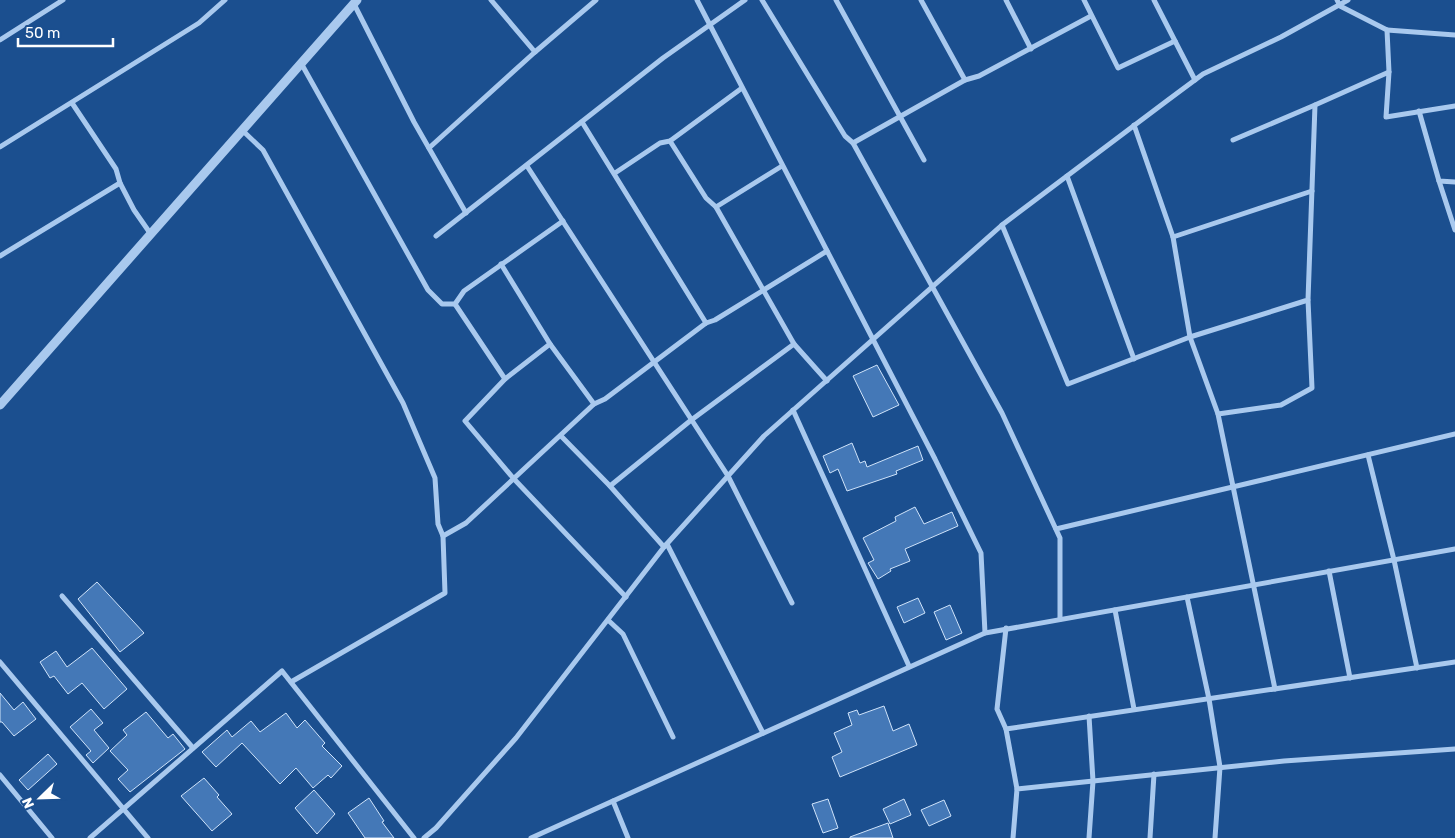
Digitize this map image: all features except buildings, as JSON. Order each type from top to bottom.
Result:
[{"type":"street","points":[[0,40],[63,0]]},
{"type":"street","points":[[0,147],[199,23],[225,0]]},
{"type":"street","points":[[429,148],[535,52],[596,0]]},
{"type":"street","points":[[697,0],[873,339],[981,553],[985,633]]},
{"type":"street","points":[[436,236],[663,58],[744,0]]},
{"type":"street","points":[[762,0],[845,136],[853,143],[1002,413],[1060,538],[1060,619]]},
{"type":"street","points":[[836,0],[924,160]]},
{"type":"street","points":[[921,0],[965,80]]},
{"type":"street","points":[[1006,0],[1031,49]]},
{"type":"street","points":[[1084,0],[1118,68],[1175,41]]},
{"type":"street","points":[[1154,0],[1195,80]]},
{"type":"street","points":[[1337,0],[1340,6],[1387,30],[1455,34]]},
{"type":"street","points":[[424,838],[436,828],[516,738],[666,546],[764,436],[1002,225],[1134,125],[1195,80],[1340,6],[1348,0]]},
{"type":"street","points":[[493,1],[535,52]]},
{"type":"street","points":[[0,405],[355,2],[429,148],[466,213]]},
{"type":"street","points":[[853,143],[965,80],[979,76],[1091,16]]},
{"type":"street","points":[[1387,30],[1389,72],[1386,117],[1455,106]]},
{"type":"street","points":[[301,63],[428,290],[442,304],[454,304]]},
{"type":"street","points":[[1232,140],[1389,72]]},
{"type":"street","points":[[615,173],[660,143],[670,141],[742,88]]},
{"type":"street","points":[[72,103],[116,169],[120,183],[134,210],[150,233]]},
{"type":"street","points":[[1218,414],[1281,405],[1312,388],[1308,300],[1315,105]]},
{"type":"street","points":[[1419,111],[1455,230]]},
{"type":"street","points":[[582,122],[706,323]]},
{"type":"street","points":[[1134,125],[1173,237],[1190,337],[1218,414],[1255,584],[1275,689]]},
{"type":"street","points":[[242,130],[263,150],[403,403],[435,478],[438,524],[443,536],[445,593],[291,682]]},
{"type":"street","points":[[670,141],[706,198],[716,207],[794,344],[826,381]]},
{"type":"street","points":[[526,166],[563,220],[690,421],[728,476],[792,602]]},
{"type":"street","points":[[716,207],[782,166]]},
{"type":"street","points":[[1067,176],[1134,359]]},
{"type":"street","points":[[1439,182],[1455,182]]},
{"type":"street","points":[[0,256],[120,183]]},
{"type":"street","points":[[1173,237],[1312,191]]},
{"type":"street","points":[[454,304],[464,291],[563,220]]},
{"type":"street","points":[[1002,225],[1068,384],[1190,337],[1308,300]]},
{"type":"street","points":[[443,536],[466,523],[594,404],[605,399],[706,323],[716,320],[827,251]]},
{"type":"street","points":[[501,264],[550,344],[594,404]]},
{"type":"street","points":[[454,304],[505,379]]},
{"type":"street","points":[[550,344],[505,379],[465,421],[514,479],[626,596]]},
{"type":"street","points":[[610,486],[690,421],[794,344]]},
{"type":"street","points":[[793,410],[908,666]]},
{"type":"street","points":[[1056,530],[1455,434]]},
{"type":"street","points":[[561,436],[666,546],[763,733]]},
{"type":"street","points":[[1368,455],[1394,560],[1416,668]]},
{"type":"street","points":[[531,838],[908,666],[985,633],[1455,549]]},
{"type":"street","points":[[1329,571],[1350,678]]},
{"type":"street","points":[[62,596],[193,748]]},
{"type":"street","points":[[1187,597],[1209,698],[1220,767],[1215,838]]},
{"type":"street","points":[[1115,610],[1134,710]]},
{"type":"street","points":[[608,620],[623,634],[673,737]]},
{"type":"street","points":[[1006,628],[997,709],[1006,729],[1017,789],[1013,838]]},
{"type":"street","points":[[0,662],[148,838]]},
{"type":"street","points":[[1006,729],[1455,662]]},
{"type":"street","points":[[90,838],[282,671],[414,838]]},
{"type":"street","points":[[1089,716],[1093,781],[1089,838]]},
{"type":"street","points":[[1017,789],[1284,760],[1455,749]]},
{"type":"street","points":[[1150,838],[1154,774]]},
{"type":"street","points":[[0,775],[52,838]]},
{"type":"street","points":[[613,801],[628,838]]}]
